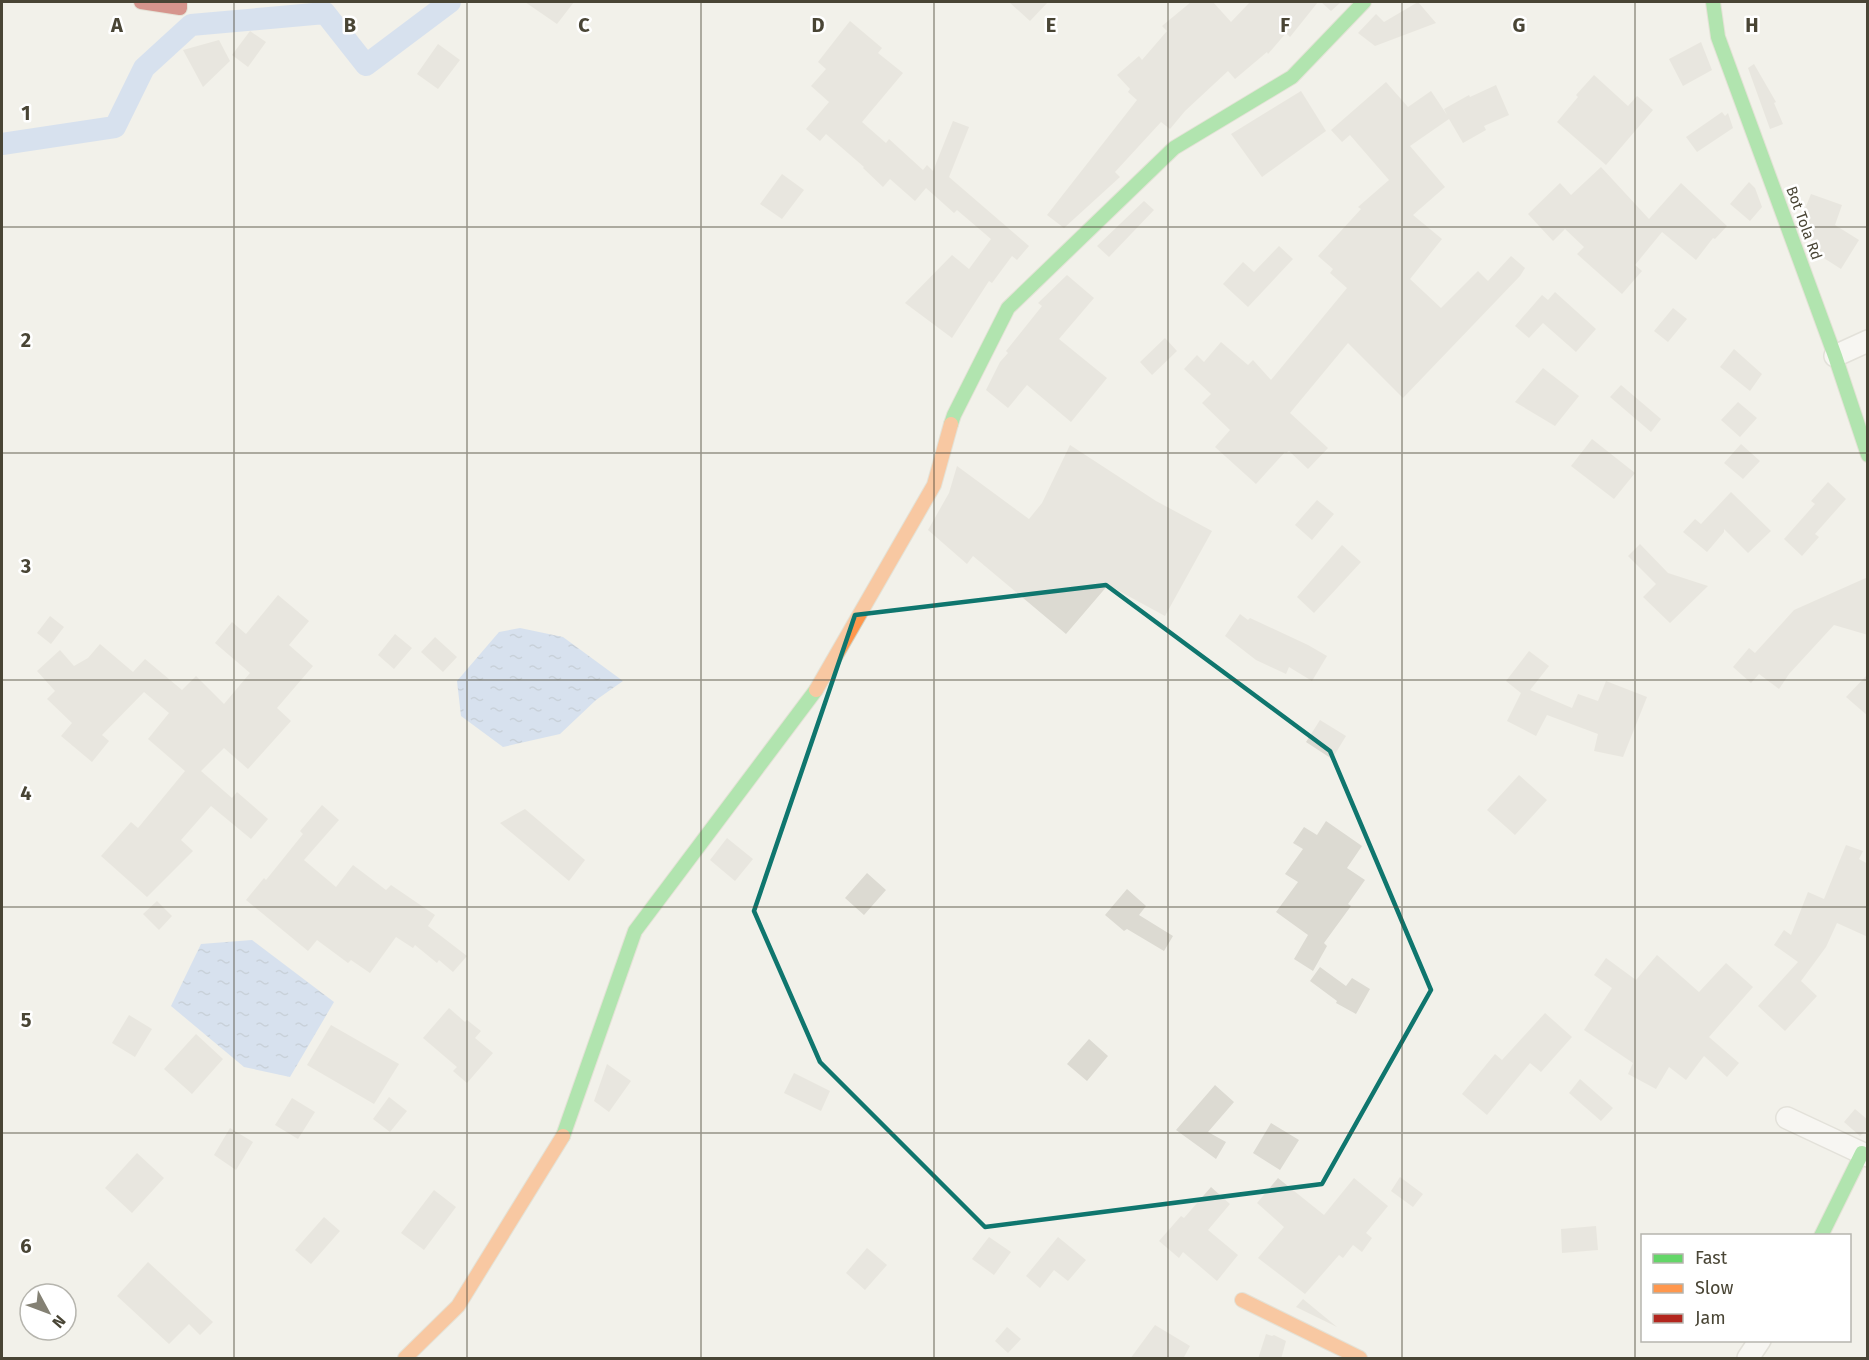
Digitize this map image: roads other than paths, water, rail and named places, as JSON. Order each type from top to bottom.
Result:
[{"type":"street","points":[[141,2],[180,8],[180,2]]},
{"type":"street","points":[[405,1359],[458,1306],[566,1133],[635,931],[816,690],[934,485],[954,415],[1008,308],[1174,148],[1293,77],[1364,2]]},
{"type":"street","name":"Bot Tola Rd","points":[[1713,2],[1718,37],[1835,356],[1868,455]]},
{"type":"street","points":[[1835,356],[1868,341]]},
{"type":"street","points":[[1787,1118],[1865,1155],[1822,1234]]},
{"type":"street","points":[[1242,1300],[1360,1359]]},
{"type":"street","points":[[1748,1359],[1759,1342]]},
{"type":"water","points":[[520,628],[563,637],[623,681],[596,700],[560,734],[503,747],[461,716],[457,681],[499,632]]},
{"type":"water","points":[[252,940],[334,1002],[290,1077],[244,1067],[171,1006],[201,944]]},
{"type":"waterway","points":[[2,144],[115,127],[144,68],[191,25],[325,13],[366,65],[450,2]]}]
